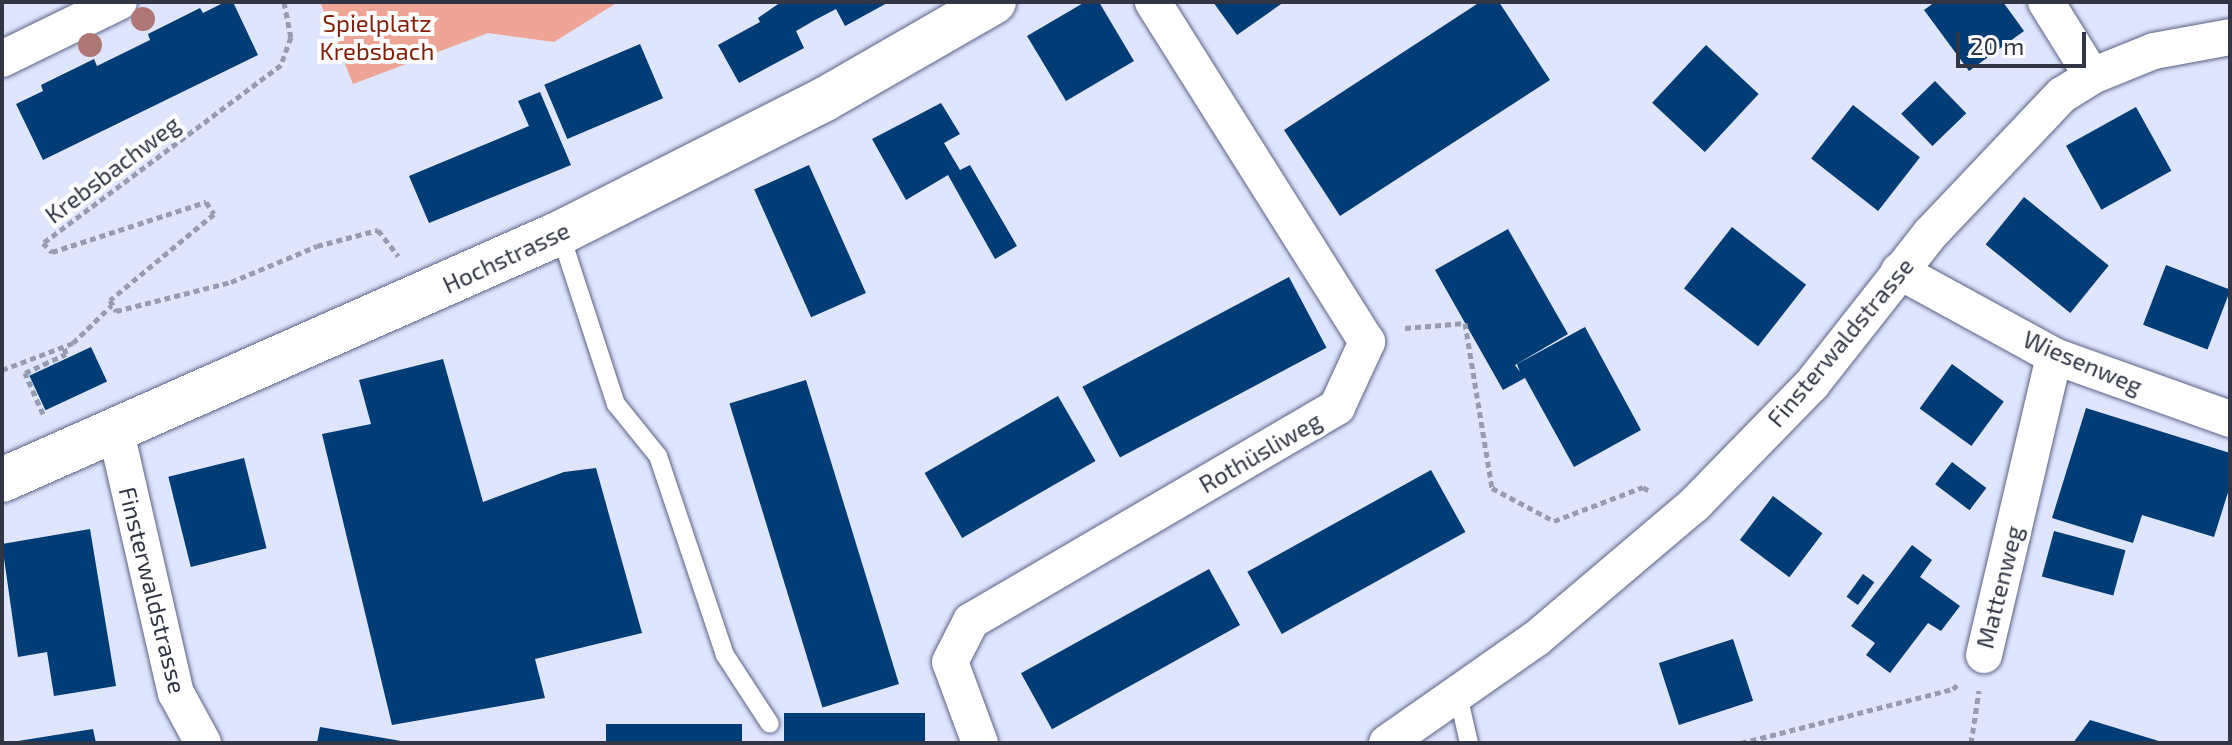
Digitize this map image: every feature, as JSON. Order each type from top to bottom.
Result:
[{"type":"street","points":[[2,59],[119,2]]},
{"type":"street","name":"Hochstrasse","points":[[2,480],[560,233],[825,99],[994,2]]},
{"type":"street","points":[[1153,2],[1360,332]]},
{"type":"street","points":[[2046,2],[2092,76]]},
{"type":"street","name":"Finsterwaldstrasse","points":[[1387,743],[1537,638],[1679,520],[1812,384],[1899,271],[2028,125],[2092,76],[2154,51],[2230,37]]},
{"type":"street","name":"Wiesenweg","points":[[1899,271],[2054,356],[2230,419]]},
{"type":"street","name":"Rothüsliweg","points":[[980,743],[950,662],[971,621],[1337,407],[1367,342],[1360,332]]},
{"type":"street","name":"Mattenweg","points":[[1984,655],[2054,356]]},
{"type":"street","name":"Finsterwaldstrasse","points":[[116,432],[176,693],[203,743]]},
{"type":"lane","points":[[560,233],[616,404],[658,456],[725,655],[770,724]]},
{"type":"lane","points":[[1458,695],[1469,743]]},
{"type":"path","name":"Krebsbachweg","points":[[112,305],[110,300],[214,214],[206,202],[52,252],[43,243],[281,65],[291,37],[284,2]]},
{"type":"path","points":[[2,370],[64,347],[112,305],[116,311],[231,282],[317,246],[378,230],[397,255]]},
{"type":"path","points":[[1360,332],[1465,323],[1492,488],[1554,521],[1643,487],[1679,520]]},
{"type":"path","points":[[44,415],[25,373],[66,354],[64,347]]},
{"type":"path","points":[[1971,743],[1984,655]]},
{"type":"path","name":"Mattenweg","points":[[1741,743],[1953,689],[1984,655]]},
{"type":"green space","name":"Spielplatz Krebsbach","points":[[320,2],[618,2],[554,42],[488,33],[353,84]]},
{"type":"building","points":[[225,2],[233,2],[258,55],[43,160],[16,104],[43,91],[41,85],[94,59],[97,66],[150,40],[148,34],[200,8],[203,13]]},
{"type":"building","points":[[781,2],[889,2],[845,26],[836,9],[815,20],[796,31],[804,48],[739,83],[718,45],[760,22],[758,18]]},
{"type":"building","points":[[1085,2],[1099,2],[1134,61],[1066,101],[1027,36]]},
{"type":"building","points":[[1213,2],[1284,2],[1237,35]]},
{"type":"building","points":[[1480,2],[1499,2],[1550,80],[1340,216],[1284,130]]},
{"type":"building","points":[[1935,2],[2003,2],[2024,31],[1969,71],[1924,10]]},
{"type":"building","points":[[640,44],[663,98],[567,139],[544,85]]},
{"type":"building","points":[[1706,45],[1759,94],[1705,152],[1652,103]]},
{"type":"building","points":[[1935,81],[1966,113],[1932,146],[1901,114]]},
{"type":"building","points":[[540,92],[571,165],[429,223],[409,176],[529,126],[518,101]]},
{"type":"building","points":[[941,103],[960,134],[944,143],[960,170],[970,165],[1017,246],[995,259],[948,175],[906,200],[872,139]]},
{"type":"building","points":[[1853,105],[1920,157],[1878,211],[1811,159]]},
{"type":"building","points":[[2136,107],[2171,171],[2101,210],[2066,146]]},
{"type":"building","points":[[809,165],[866,293],[811,317],[754,189]]},
{"type":"building","points":[[2024,197],[2109,266],[2070,313],[1986,244]]},
{"type":"building","points":[[1732,227],[1806,285],[1758,346],[1684,288]]},
{"type":"building","points":[[1508,229],[1568,334],[1515,365],[1520,372],[1517,364],[1585,327],[1641,430],[1574,467],[1525,378],[1503,390],[1435,270]]},
{"type":"building","points":[[2166,265],[2230,290],[2207,349],[2143,325]]},
{"type":"building","points":[[1289,277],[1327,348],[1120,457],[1082,387]]},
{"type":"building","points":[[91,347],[107,381],[45,410],[29,376]]},
{"type":"building","points":[[443,359],[483,502],[564,472],[596,468],[642,633],[535,659],[545,698],[392,725],[322,434],[371,424],[359,380]]},
{"type":"building","points":[[1952,364],[2004,402],[1971,446],[1920,408]]},
{"type":"building","points":[[806,380],[899,684],[822,707],[729,403]]},
{"type":"building","points":[[1058,396],[1096,461],[962,538],[925,473]]},
{"type":"building","points":[[2086,408],[2230,453],[2230,486],[2214,537],[2142,515],[2133,543],[2052,518]]},
{"type":"building","points":[[244,458],[266,548],[191,567],[168,477]]},
{"type":"building","points":[[1952,462],[1986,488],[1969,510],[1935,484]]},
{"type":"building","points":[[1431,470],[1465,532],[1282,634],[1247,572]]},
{"type":"building","points":[[1773,496],[1823,533],[1789,577],[1740,540]]},
{"type":"building","points":[[90,529],[116,686],[54,696],[47,652],[18,657],[2,544]]},
{"type":"building","points":[[2054,531],[2125,550],[2113,596],[2042,576]]},
{"type":"building","points":[[1912,545],[1932,560],[1920,577],[1960,606],[1941,631],[1928,623],[1890,673],[1866,655],[1875,643],[1851,626]]},
{"type":"building","points":[[1209,569],[1240,625],[1052,729],[1021,673]]},
{"type":"building","points":[[1863,574],[1874,582],[1858,605],[1847,597]]},
{"type":"building","points":[[1733,639],[1753,701],[1679,725],[1659,663]]},
{"type":"building","points":[[784,713],[925,713],[925,743],[784,743]]},
{"type":"building","points":[[2090,720],[2162,742],[2162,743],[2073,743]]},
{"type":"building","points":[[606,724],[742,724],[742,743],[606,743]]},
{"type":"building","points":[[320,727],[401,741],[401,743],[317,743]]},
{"type":"building","points":[[93,729],[96,743],[18,743],[18,741]]}]
